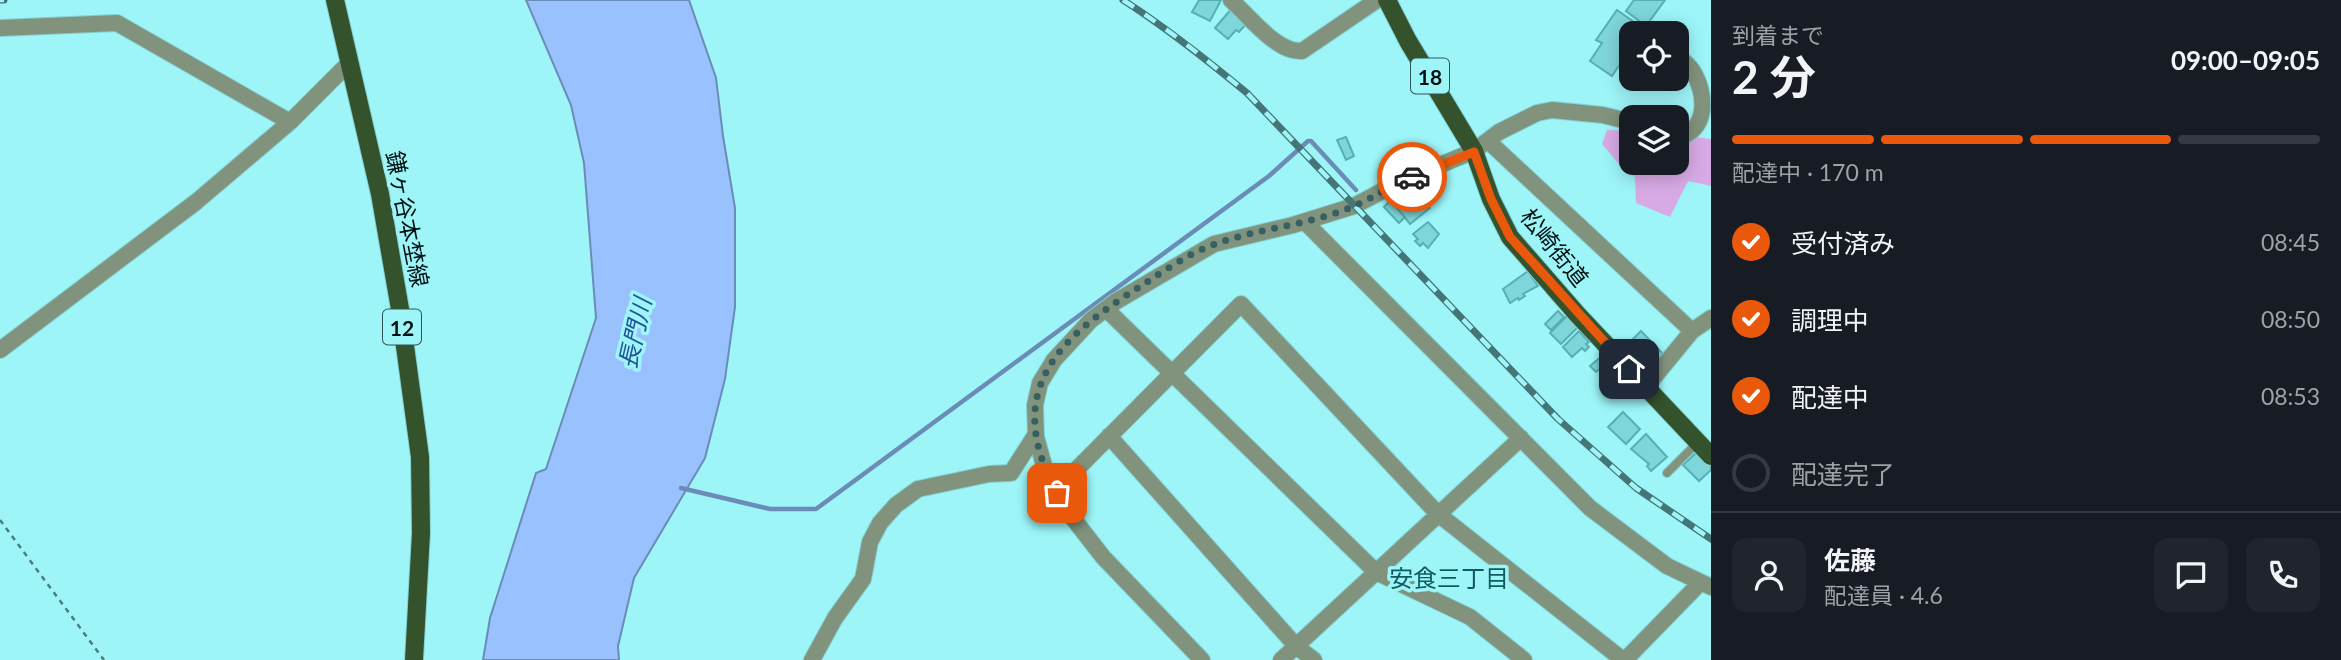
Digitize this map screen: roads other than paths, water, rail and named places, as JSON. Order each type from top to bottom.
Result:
[{"type":"main road","name":"鎌ヶ谷本埜線","points":[[335,0],[380,194],[400,309],[420,457],[421,533],[414,660]]},
{"type":"main road","name":"松崎街道","points":[[1387,0],[1408,41],[1481,146],[1491,199],[1510,237],[1711,456]]},
{"type":"street","points":[[1231,0],[1275,42],[1293,52],[1302,51],[1377,0]]},
{"type":"street","points":[[0,28],[117,23],[290,122]]},
{"type":"street","points":[[0,350],[196,202],[290,122],[349,63]]},
{"type":"street","points":[[1689,68],[1699,85],[1703,109],[1697,127],[1689,135]]},
{"type":"street","points":[[1202,660],[1103,557],[1055,490],[1038,451],[1035,434],[1035,405],[1040,383],[1054,360],[1072,339],[1106,309],[1145,283],[1214,244],[1305,222],[1354,206],[1399,182],[1481,146],[1499,132],[1537,113],[1552,110],[1619,119]]},
{"type":"street","points":[[1481,146],[1692,331]]},
{"type":"street","points":[[1055,490],[1241,304],[1438,514],[1624,660],[1705,585],[1667,566],[1590,508],[1305,222]]},
{"type":"street","points":[[1106,309],[1376,572],[1470,617],[1524,660]]},
{"type":"street","points":[[1646,387],[1692,331],[1711,318]]},
{"type":"street","points":[[812,660],[835,618],[863,579],[870,542],[880,523],[895,505],[918,489],[989,474],[1011,473],[1035,434]]},
{"type":"street","points":[[1110,436],[1296,646],[1314,660]]},
{"type":"street","points":[[1281,660],[1521,438]]},
{"type":"lane","points":[[1667,473],[1698,442]]},
{"type":"water","name":"長門川","points":[[526,0],[689,0],[716,78],[735,208],[735,307],[725,379],[705,458],[634,578],[618,646],[619,660],[483,660],[490,618],[536,473],[546,469],[596,318],[584,163],[571,105]]},
{"type":"waterway","points":[[681,488],[770,509],[816,509],[1269,176],[1308,141],[1311,141],[1356,190]]},
{"type":"railway","points":[[1123,0],[1247,93],[1558,419],[1636,488],[1711,539]]},
{"type":"district","name":"安食三丁目","points":[[1449,577]]}]
